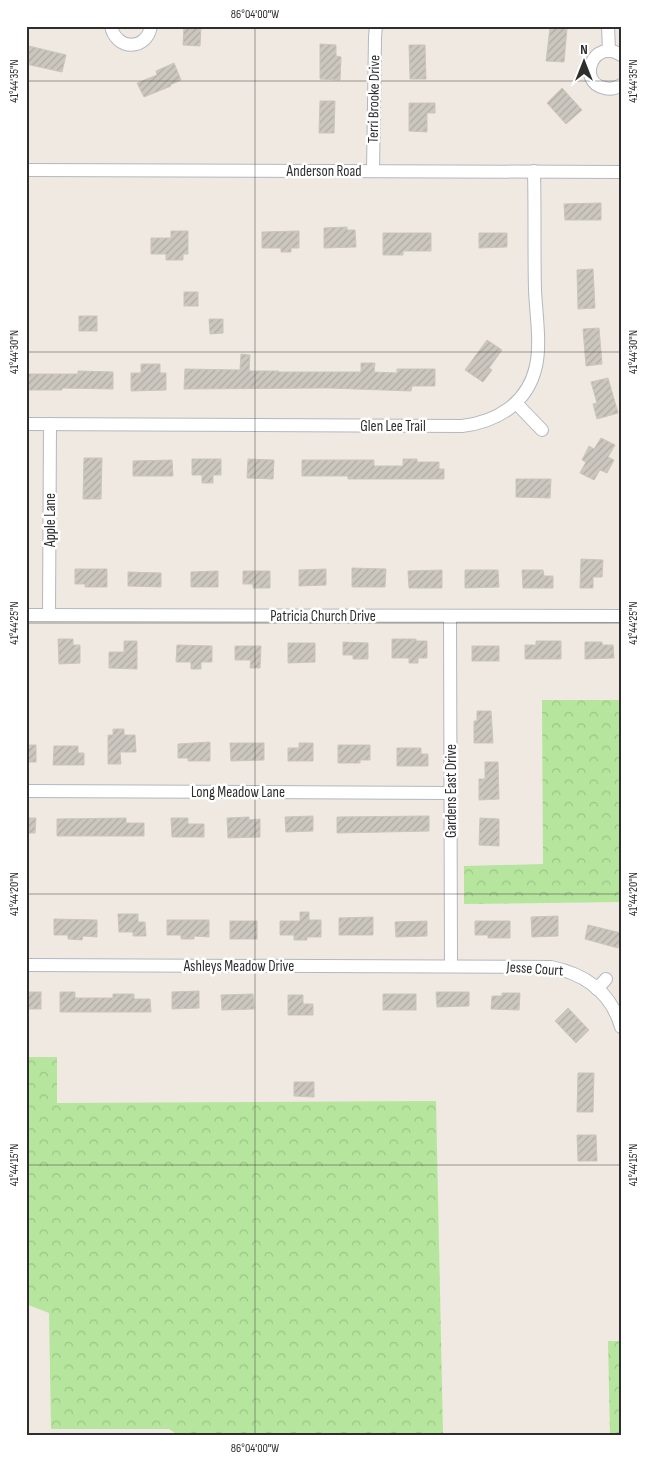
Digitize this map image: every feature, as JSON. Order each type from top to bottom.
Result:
[{"type":"street","points":[[111,26],[117,40],[124,44],[132,45],[139,44],[146,39],[152,26]]},
{"type":"street","name":"Terri Brooke Drive","points":[[374,171],[376,26]]},
{"type":"street","points":[[608,26],[615,53],[601,52],[591,63],[590,70],[592,78],[602,88],[617,88],[621,85]]},
{"type":"street","name":"Anderson Road","points":[[26,170],[621,172]]},
{"type":"street","name":"Glen Lee Trail","points":[[26,424],[462,426],[491,420],[504,413],[525,392],[532,379],[536,365],[538,339],[535,289],[534,171]]},
{"type":"street","points":[[516,403],[542,430]]},
{"type":"street","name":"Apple Lane","points":[[49,615],[50,424]]},
{"type":"street","name":"Patricia Church Drive","points":[[26,615],[621,616]]},
{"type":"street","name":"Gardens East Drive","points":[[450,616],[451,966]]},
{"type":"street","name":"Long Meadow Lane","points":[[26,791],[451,792]]},
{"type":"street","name":"Ashleys Meadow Drive","points":[[26,965],[451,966]]},
{"type":"street","name":"Jesse Court","points":[[451,966],[550,968],[574,974],[597,988],[612,1006],[621,1027]]},
{"type":"street","points":[[597,988],[606,979]]},
{"type":"green space","points":[[542,700],[621,700],[621,902],[464,904],[464,866],[543,864]]},
{"type":"green space","points":[[26,1057],[57,1057],[57,1103],[436,1101],[443,1435],[178,1435],[169,1429],[51,1429],[49,1313],[26,1304]]},
{"type":"green space","points":[[608,1341],[621,1341],[621,1435],[610,1435]]},
{"type":"building","points":[[184,26],[201,26],[200,46],[183,45]]},
{"type":"building","points":[[550,28],[567,29],[564,62],[546,61]]},
{"type":"building","points":[[320,44],[336,45],[336,56],[341,57],[340,80],[320,79]]},
{"type":"building","points":[[409,45],[425,45],[426,79],[410,79]]},
{"type":"building","points":[[29,46],[66,55],[62,72],[26,64]]},
{"type":"building","points":[[174,63],[181,80],[144,97],[137,83],[157,75],[156,71]]},
{"type":"building","points":[[562,88],[582,110],[566,124],[547,103]]},
{"type":"building","points":[[320,101],[335,101],[334,133],[319,133]]},
{"type":"building","points":[[409,103],[435,103],[435,113],[427,113],[427,132],[409,131]]},
{"type":"building","points":[[601,203],[601,220],[565,220],[564,204]]},
{"type":"building","points":[[347,227],[347,230],[355,230],[356,247],[324,248],[324,228]]},
{"type":"building","points":[[171,231],[188,231],[188,254],[183,254],[183,260],[166,260],[166,254],[151,254],[151,238],[171,238]]},
{"type":"building","points":[[299,231],[299,248],[291,248],[291,252],[281,252],[281,248],[262,248],[262,232]]},
{"type":"building","points":[[383,233],[431,233],[431,251],[403,251],[403,255],[383,255]]},
{"type":"building","points":[[479,233],[507,233],[507,247],[479,248]]},
{"type":"building","points":[[593,269],[595,308],[578,309],[577,270]]},
{"type":"building","points":[[184,292],[198,292],[198,306],[184,306]]},
{"type":"building","points":[[79,316],[97,316],[97,331],[79,331]]},
{"type":"building","points":[[209,319],[223,319],[223,333],[210,334]]},
{"type":"building","points":[[599,328],[602,364],[586,366],[583,329]]},
{"type":"building","points":[[487,340],[502,350],[489,368],[492,370],[483,382],[465,370]]},
{"type":"building","points":[[241,354],[250,355],[249,371],[361,372],[361,363],[375,363],[374,372],[397,373],[397,369],[435,369],[435,386],[412,386],[411,391],[329,388],[184,389],[185,369],[240,370]]},
{"type":"building","points":[[141,364],[160,364],[160,373],[166,373],[166,390],[131,391],[131,373],[141,373]]},
{"type":"building","points":[[78,371],[113,372],[113,389],[62,388],[62,390],[26,390],[26,374],[78,374]]},
{"type":"building","points":[[608,378],[618,413],[597,419],[593,404],[597,403],[591,382]]},
{"type":"building","points":[[601,438],[615,445],[608,457],[614,460],[607,473],[600,470],[594,480],[580,473],[586,462],[582,460],[589,446],[594,449]]},
{"type":"building","points":[[84,458],[102,458],[101,499],[83,499]]},
{"type":"building","points":[[192,459],[221,459],[221,475],[213,475],[213,483],[202,483],[202,475],[192,475]]},
{"type":"building","points":[[248,459],[274,460],[273,479],[247,478]]},
{"type":"building","points":[[403,459],[417,459],[417,462],[439,462],[439,469],[444,469],[444,479],[348,479],[348,476],[302,476],[302,460],[374,460],[374,466],[403,466]]},
{"type":"building","points":[[172,460],[173,476],[133,476],[133,461]]},
{"type":"building","points":[[516,479],[551,479],[550,498],[516,497]]},
{"type":"building","points":[[581,559],[603,560],[602,577],[593,577],[593,588],[580,588]]},
{"type":"building","points":[[352,568],[386,569],[385,587],[352,587]]},
{"type":"building","points":[[75,569],[107,569],[107,587],[85,587],[85,584],[75,584]]},
{"type":"building","points":[[326,569],[326,585],[299,586],[299,570]]},
{"type":"building","points":[[442,570],[442,588],[409,588],[408,571]]},
{"type":"building","points":[[465,570],[498,570],[499,587],[465,588]]},
{"type":"building","points":[[522,570],[543,570],[544,576],[553,576],[553,588],[523,588]]},
{"type":"building","points":[[218,571],[218,587],[191,587],[191,572]]},
{"type":"building","points":[[243,571],[270,571],[270,588],[253,588],[253,584],[243,584]]},
{"type":"building","points":[[128,572],[161,573],[161,587],[128,586]]},
{"type":"building","points":[[58,639],[73,639],[73,645],[80,645],[80,663],[59,664]]},
{"type":"building","points":[[392,639],[427,641],[427,658],[418,658],[418,663],[409,663],[409,658],[392,658]]},
{"type":"building","points":[[124,641],[137,641],[137,669],[109,668],[109,652],[124,652]]},
{"type":"building","points":[[536,641],[561,641],[561,659],[525,659],[525,645],[536,645]]},
{"type":"building","points":[[343,642],[368,643],[368,659],[353,659],[353,655],[343,655]]},
{"type":"building","points":[[585,642],[602,642],[602,645],[613,645],[614,658],[585,659]]},
{"type":"building","points":[[288,643],[315,643],[315,662],[288,663]]},
{"type":"building","points":[[177,645],[212,646],[212,662],[201,662],[201,669],[191,669],[191,662],[176,662]]},
{"type":"building","points":[[235,646],[261,646],[260,668],[250,668],[251,660],[235,660]]},
{"type":"building","points":[[472,646],[499,646],[499,661],[472,661]]},
{"type":"building","points":[[477,711],[491,711],[493,743],[474,743],[474,721],[477,721]]},
{"type":"building","points":[[113,729],[124,729],[124,735],[135,735],[136,752],[120,752],[121,764],[108,764],[108,735],[113,735]]},
{"type":"building","points":[[210,742],[210,761],[188,761],[188,758],[178,758],[178,744]]},
{"type":"building","points":[[230,743],[264,743],[264,760],[231,761]]},
{"type":"building","points":[[299,743],[313,743],[313,761],[288,761],[288,748],[299,748]]},
{"type":"building","points":[[26,745],[36,745],[36,762],[26,762]]},
{"type":"building","points":[[338,745],[370,745],[370,760],[360,760],[360,763],[338,763]]},
{"type":"building","points":[[54,746],[78,746],[78,753],[84,753],[84,765],[53,765]]},
{"type":"building","points":[[397,748],[421,748],[421,754],[428,754],[428,766],[397,766]]},
{"type":"building","points":[[485,762],[498,762],[499,799],[479,800],[479,779],[485,779]]},
{"type":"building","points":[[313,816],[313,831],[286,832],[285,817]]},
{"type":"building","points":[[429,816],[429,831],[337,833],[337,817]]},
{"type":"building","points":[[249,817],[249,820],[260,819],[260,837],[228,838],[227,818]]},
{"type":"building","points":[[26,818],[36,818],[35,833],[26,833]]},
{"type":"building","points":[[126,818],[126,823],[144,823],[144,836],[57,836],[57,819]]},
{"type":"building","points":[[171,818],[188,818],[188,824],[204,824],[204,837],[172,837]]},
{"type":"building","points":[[480,818],[499,819],[499,846],[479,845]]},
{"type":"building","points":[[300,912],[309,912],[309,920],[321,920],[321,937],[307,937],[307,940],[294,940],[294,935],[280,935],[280,921],[300,921]]},
{"type":"building","points":[[118,914],[138,914],[138,922],[145,922],[146,936],[133,936],[133,932],[119,932]]},
{"type":"building","points":[[558,916],[558,936],[532,937],[531,917]]},
{"type":"building","points":[[373,917],[373,935],[339,935],[339,918]]},
{"type":"building","points":[[54,919],[97,920],[97,937],[83,936],[82,940],[68,939],[68,935],[54,935]]},
{"type":"building","points":[[167,920],[209,920],[209,937],[194,936],[194,939],[181,939],[181,935],[167,935]]},
{"type":"building","points":[[230,921],[257,921],[257,939],[230,939]]},
{"type":"building","points":[[427,921],[427,936],[396,937],[395,922]]},
{"type":"building","points":[[475,921],[510,921],[510,938],[488,938],[488,935],[475,935]]},
{"type":"building","points":[[588,925],[621,933],[618,948],[585,939]]},
{"type":"building","points":[[199,991],[199,1008],[172,1009],[172,992]]},
{"type":"building","points":[[26,992],[41,992],[41,1009],[26,1009]]},
{"type":"building","points":[[60,992],[75,992],[75,998],[113,998],[113,994],[134,994],[134,999],[150,999],[151,1012],[60,1012]]},
{"type":"building","points":[[436,992],[469,992],[469,1006],[437,1007]]},
{"type":"building","points":[[502,993],[520,993],[519,1010],[491,1009],[492,996],[502,996]]},
{"type":"building","points":[[253,994],[254,1009],[222,1010],[221,995]]},
{"type":"building","points":[[383,994],[416,994],[416,1010],[383,1010]]},
{"type":"building","points":[[288,995],[303,995],[303,1004],[313,1004],[313,1015],[288,1015]]},
{"type":"building","points":[[568,1008],[589,1030],[576,1043],[555,1021]]},
{"type":"building","points":[[578,1073],[594,1073],[593,1112],[577,1112]]},
{"type":"building","points":[[294,1082],[314,1082],[314,1097],[294,1096]]},
{"type":"building","points":[[577,1135],[596,1135],[597,1161],[578,1161]]}]
